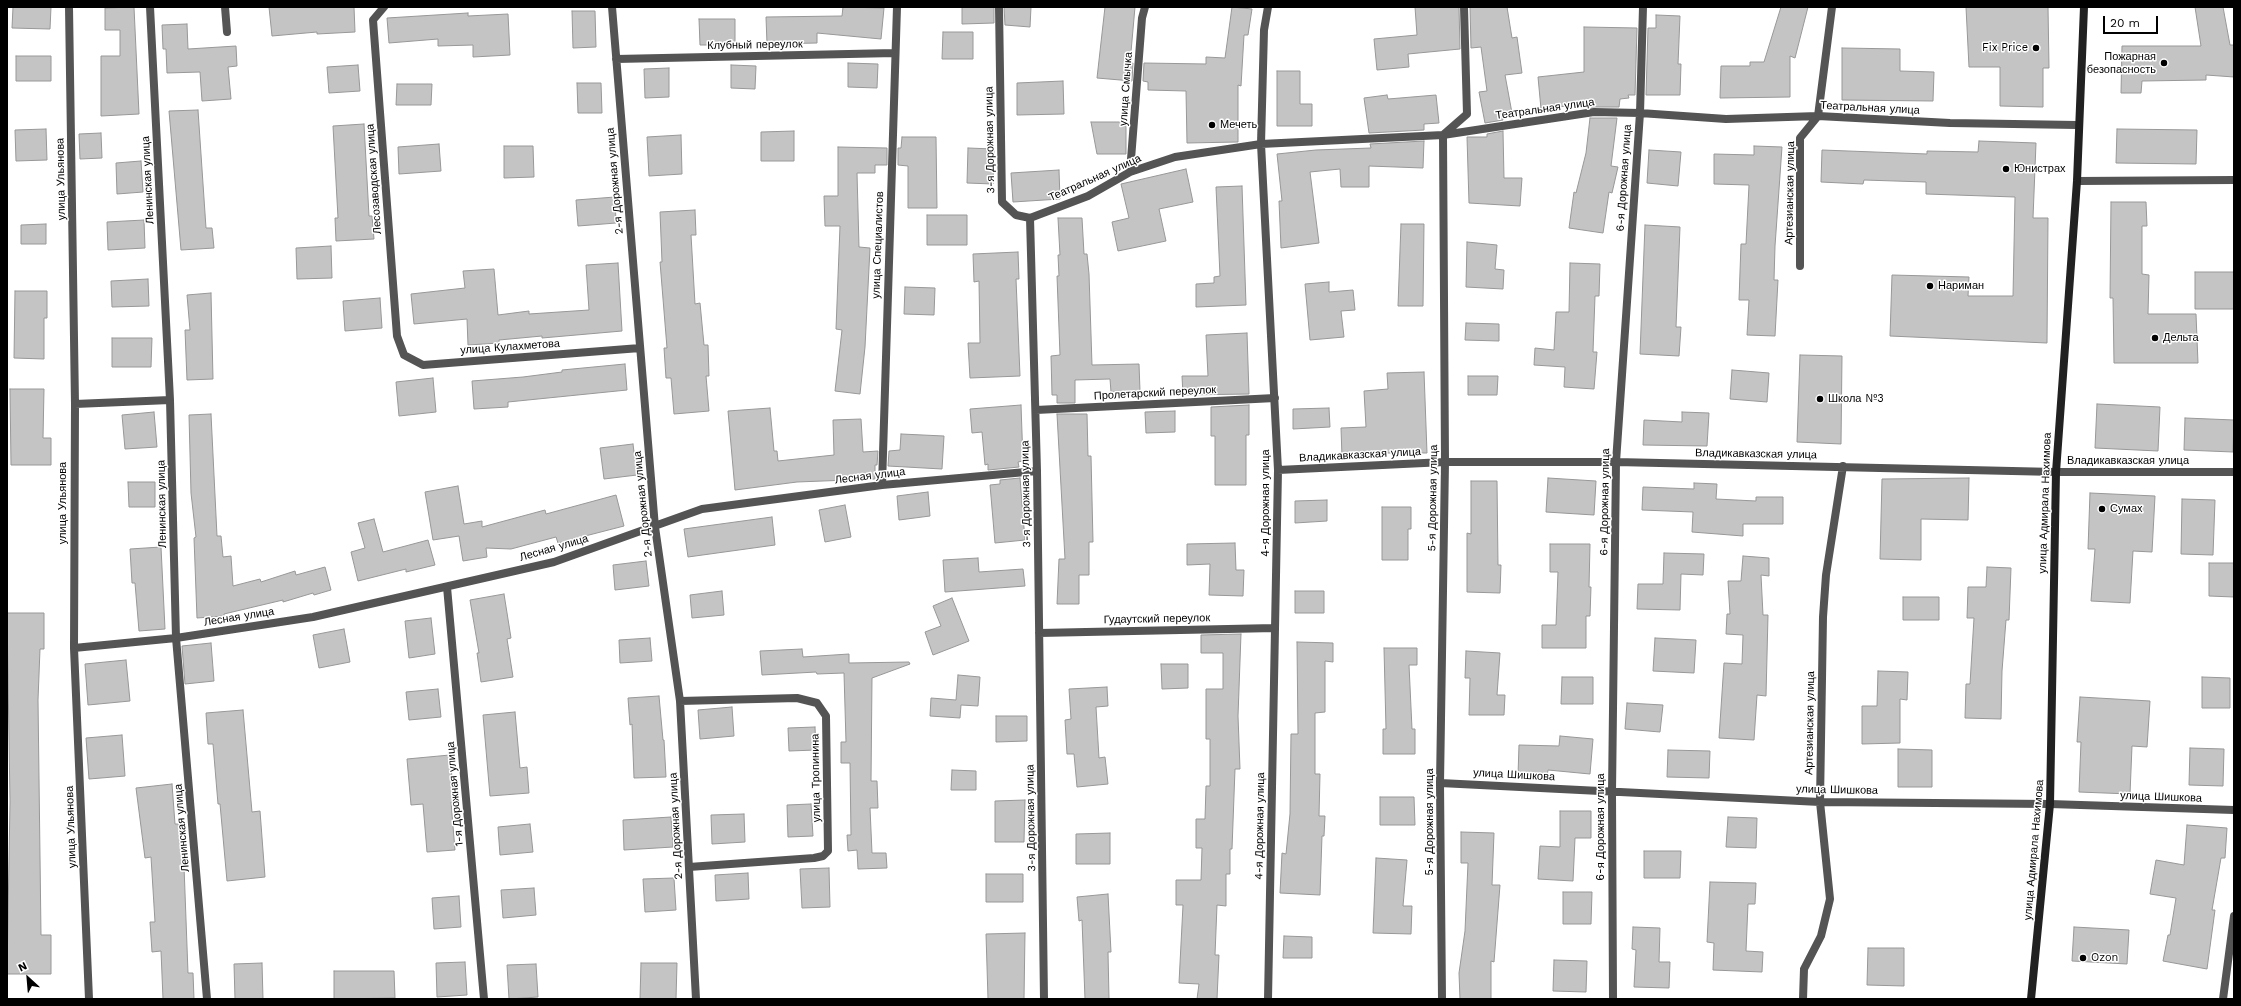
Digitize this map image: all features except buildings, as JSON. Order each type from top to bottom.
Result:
[{"type":"main road","name":"улица Адмирала Нахимова","points":[[2031,999],[2050,804],[2056,472],[2076,181],[2084,7]]},
{"type":"street","name":"улица Ульянова","points":[[69,7],[74,404],[74,648],[89,999]]},
{"type":"street","name":"Ленинская улица","points":[[150,7],[170,400],[176,638],[207,999]]},
{"type":"street","points":[[225,7],[227,32]]},
{"type":"street","name":"Лесозаводская улица","points":[[384,7],[373,20],[397,336]]},
{"type":"street","name":"2-я Дорожная улица","points":[[612,7],[655,527],[680,701],[696,999]]},
{"type":"street","name":"улица Специалистов","points":[[882,484],[897,7]]},
{"type":"street","name":"3-я Дорожная улица","points":[[999,7],[1002,202],[1016,215],[1030,218],[1036,410],[1040,633],[1044,999]]},
{"type":"street","name":"улица Смычка","points":[[1130,172],[1142,18],[1145,7]]},
{"type":"street","name":"4-я Дорожная улица","points":[[1268,7],[1264,30],[1261,144],[1278,470],[1268,999]]},
{"type":"street","points":[[1443,135],[1467,114],[1464,7]]},
{"type":"street","name":"6-я Дорожная улица","points":[[1613,999],[1612,792],[1616,462],[1640,113],[1643,7]]},
{"type":"street","points":[[1818,116],[1832,7]]},
{"type":"street","name":"Клубный переулок","points":[[616,60],[895,53]]},
{"type":"street","name":"Театральная улица","points":[[1030,218],[1088,196],[1130,172],[1175,157],[1261,144],[1443,135],[1594,112],[1640,113],[1726,119],[1818,116],[1950,123],[2078,125]]},
{"type":"street","name":"Артезианская улица","points":[[1800,266],[1800,138],[1818,116]]},
{"type":"street","name":"5-я Дорожная улица","points":[[1442,999],[1440,783],[1445,462],[1443,135]]},
{"type":"street","points":[[2076,181],[2234,180]]},
{"type":"street","name":"улица Кулахметова","points":[[397,336],[404,355],[423,365],[640,348]]},
{"type":"street","name":"Пролетарский переулок","points":[[1036,410],[1275,398]]},
{"type":"street","points":[[74,404],[170,400]]},
{"type":"street","name":"Владикавказская улица","points":[[1278,470],[1445,462],[1616,462],[2056,472],[2234,472]]},
{"type":"street","name":"Артезианская улица","points":[[1803,999],[1804,968],[1821,936],[1830,899],[1820,802],[1825,582],[1843,466]]},
{"type":"street","name":"Лесная улица","points":[[74,648],[176,638],[313,617],[554,562],[702,509],[882,484],[1037,471]]},
{"type":"street","name":"1-я Дорожная улица","points":[[447,587],[484,999]]},
{"type":"street","name":"Гудаутский переулок","points":[[1040,633],[1275,628]]},
{"type":"street","name":"улица Тропинина","points":[[680,701],[797,698],[817,703],[826,716],[828,851],[823,856],[814,858],[689,867]]},
{"type":"street","name":"улица Шишкова","points":[[1440,783],[1820,802],[2050,804],[2234,810]]},
{"type":"street","points":[[2223,999],[2234,916]]},
{"type":"place","name":"Fix Price","points":[[2036,48]]},
{"type":"place","name":"Пожарная безопасность","points":[[2164,63]]},
{"type":"place","name":"Мечеть","points":[[1212,125]]},
{"type":"place","name":"Юнистрах","points":[[2006,169]]},
{"type":"place","name":"Нариман","points":[[1930,286]]},
{"type":"place","name":"Дельта","points":[[2155,338]]},
{"type":"place","name":"Школа №3","points":[[1820,399]]},
{"type":"place","name":"Сумах","points":[[2102,509]]},
{"type":"place","name":"Ozon","points":[[2083,958]]}]
